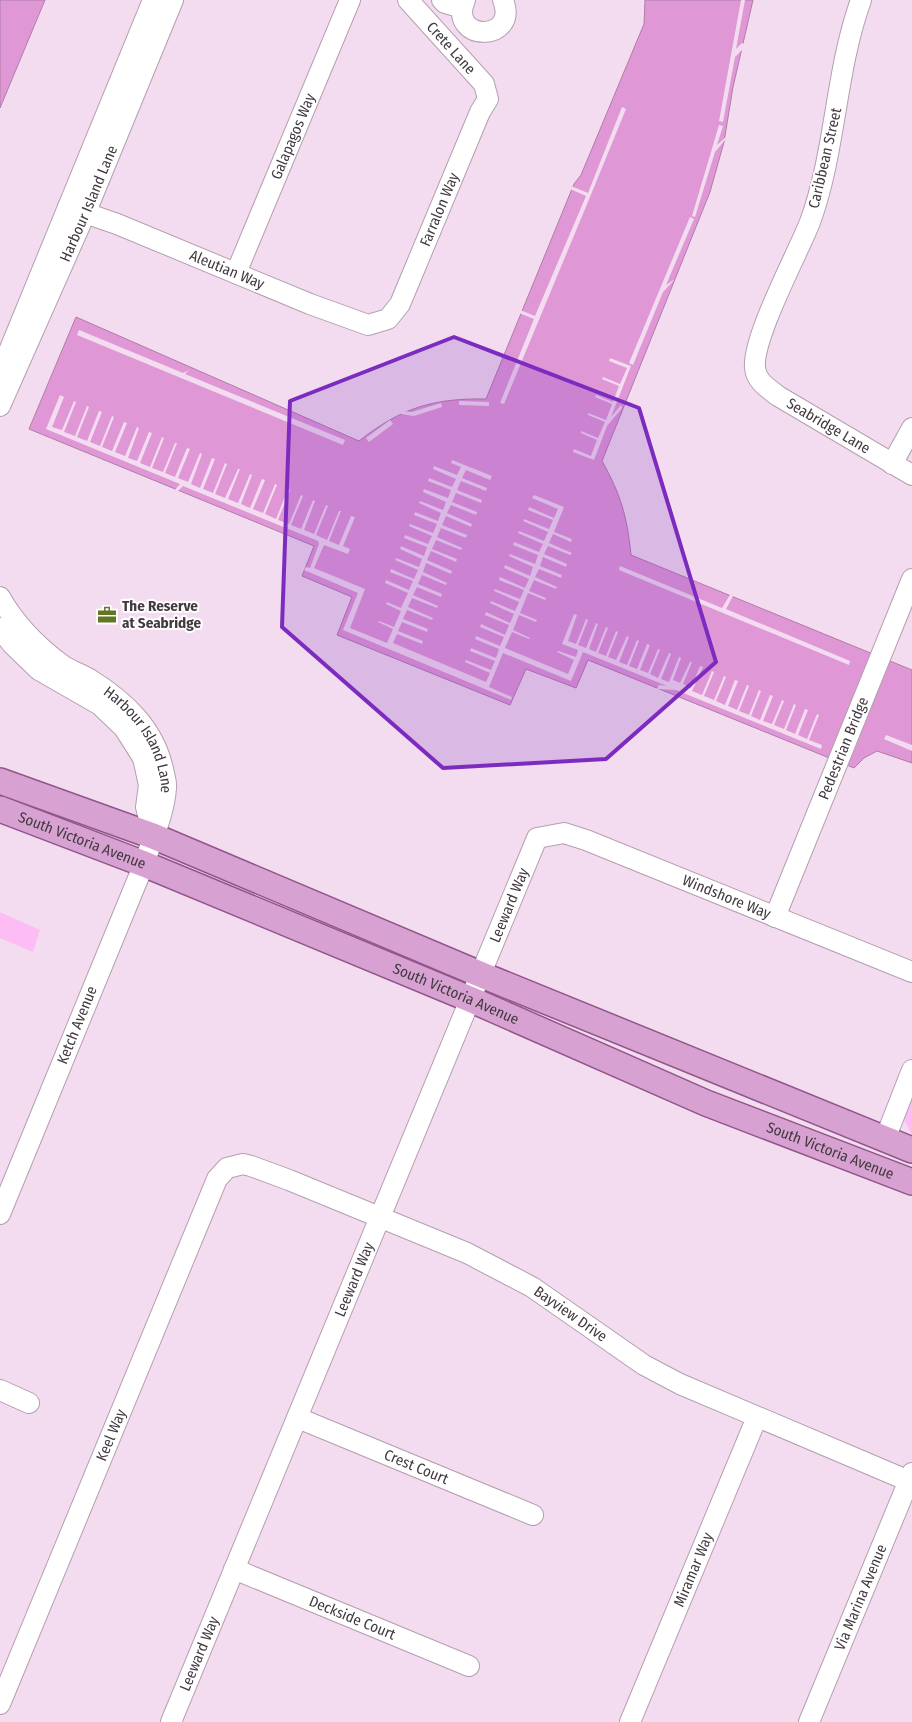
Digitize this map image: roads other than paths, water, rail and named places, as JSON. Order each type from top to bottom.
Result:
[{"type":"main road","name":"South Victoria Avenue","points":[[0,780],[153,836],[482,975],[912,1150]]},
{"type":"main road","name":"South Victoria Avenue","points":[[0,809],[144,864],[472,1000],[706,1103],[912,1182]]},
{"type":"street","name":"Harbour Island Lane","points":[[0,406],[76,210],[152,0]]},
{"type":"street","name":"Harbour Island Lane","points":[[0,372],[173,0]]},
{"type":"street","name":"Galapagos Way","points":[[236,273],[350,0]]},
{"type":"street","name":"Crete Lane","points":[[408,0],[484,84],[488,99]]},
{"type":"street","points":[[442,0],[445,3],[463,4],[462,16],[470,28],[477,32],[492,32],[503,22],[506,8],[503,0]]},
{"type":"street","name":"Caribbean Street","points":[[755,368],[756,350],[798,252],[822,183],[847,52],[861,0]]},
{"type":"street","name":"Farralon Way","points":[[388,319],[400,304],[480,112],[488,99]]},
{"type":"street","name":"Aleutian Way","points":[[76,210],[134,231],[310,304],[368,325],[388,319]]},
{"type":"street","name":"Seabridge Lane","points":[[755,368],[760,381],[778,396],[912,475]]},
{"type":"street","points":[[892,464],[912,428]]},
{"type":"street","name":"Pedestrian Bridge","points":[[775,917],[909,585]]},
{"type":"street","name":"Harbour Island Lane","points":[[0,597],[9,613],[34,642],[63,666],[90,679],[118,698],[141,721],[159,753],[167,786],[162,814],[153,836]]},
{"type":"street","name":"Harbour Island Lane","points":[[0,628],[12,644],[39,670],[100,705],[124,728],[143,758],[149,786],[146,807],[153,836]]},
{"type":"street","name":"Windshore Way","points":[[537,838],[564,833],[586,840],[912,972]]},
{"type":"street","name":"Ketch Avenue","points":[[0,1214],[144,864],[153,836]]},
{"type":"street","name":"Leeward Way","points":[[171,1722],[472,1000],[537,838]]},
{"type":"street","points":[[885,1139],[912,1070]]},
{"type":"street","name":"Bayview Drive","points":[[227,1168],[243,1164],[251,1166],[381,1217],[499,1268],[532,1287],[644,1365],[680,1384],[757,1417],[910,1477]]},
{"type":"street","name":"Keel Way","points":[[0,1704],[217,1179],[227,1168]]},
{"type":"street","points":[[0,1390],[29,1403]]},
{"type":"street","name":"Miramar Way","points":[[630,1722],[757,1417]]},
{"type":"street","name":"Crest Court","points":[[298,1418],[533,1515]]},
{"type":"street","name":"Via Marina Avenue","points":[[809,1722],[910,1477]]},
{"type":"street","name":"Deckside Court","points":[[234,1569],[469,1666]]},
{"type":"place","name":"The Reserve at Seabridge","points":[[107,615]]}]
